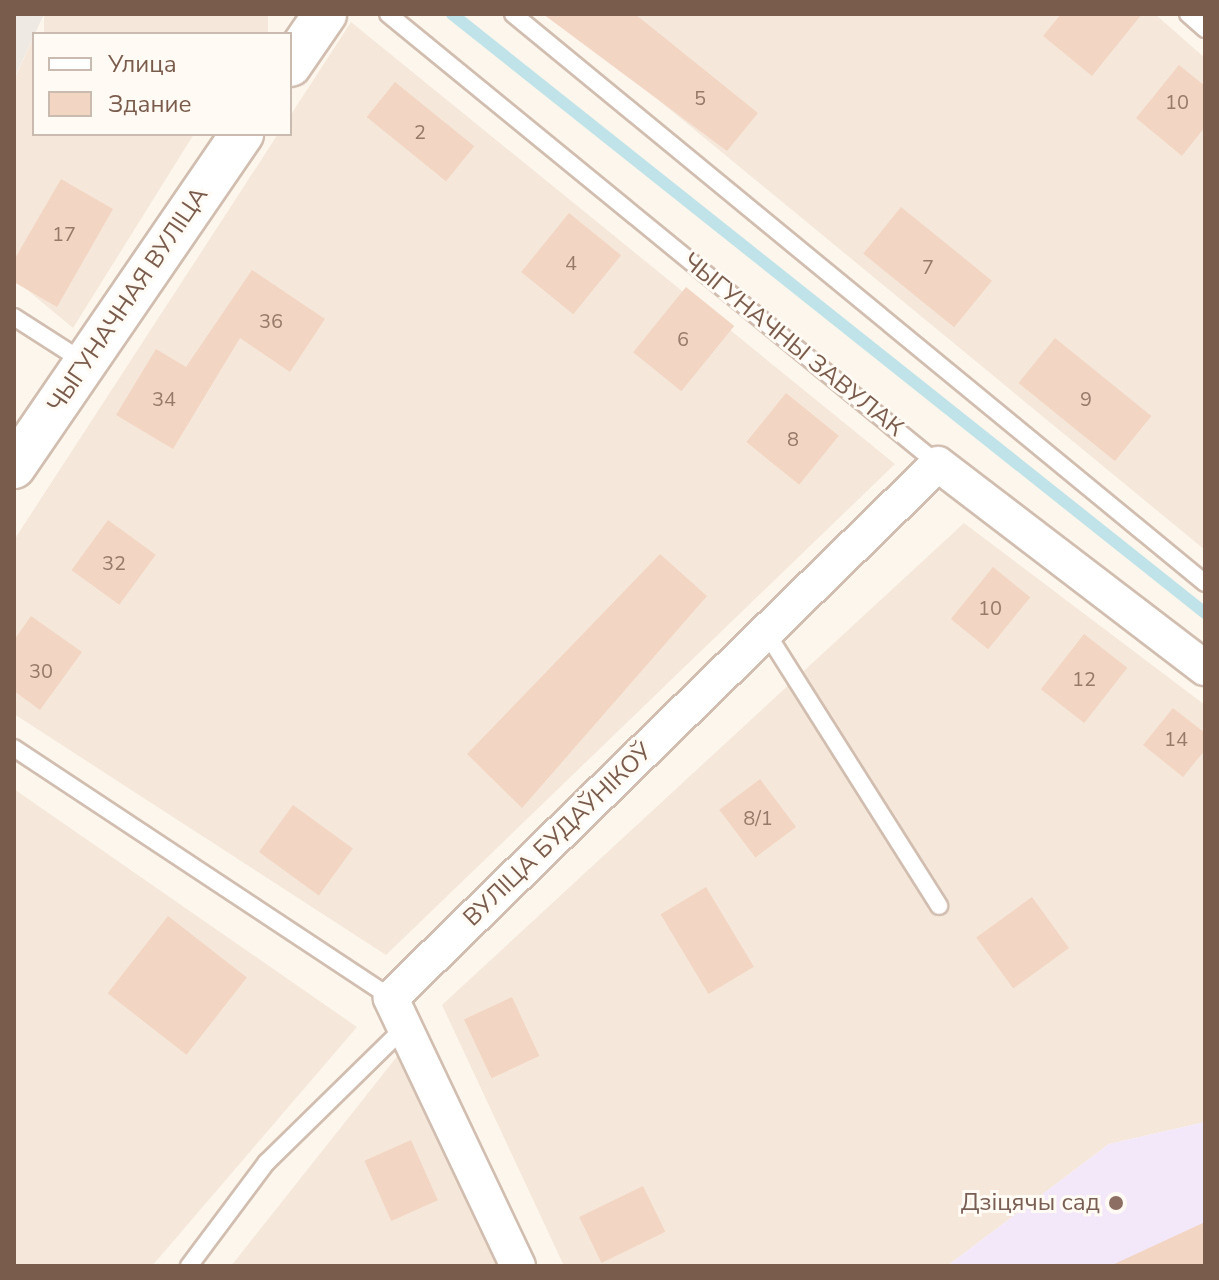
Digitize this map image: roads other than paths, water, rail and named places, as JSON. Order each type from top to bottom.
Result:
[{"type":"street","points":[[292,62],[325,14]]},
{"type":"street","name":"ЧЫГУНАЧНАЯ ВУЛІЦА","points":[[14,467],[241,136]]},
{"type":"street","name":"ВУЛІЦА БУДАЎНІКОЎ","points":[[398,1012],[766,632],[938,464]]},
{"type":"street","name":"ЧЫГУНАЧНЫ ЗАВУЛАК","points":[[938,464],[1205,668]]},
{"type":"street","points":[[398,1012],[518,1266]]},
{"type":"lane","name":"ЧЫГУНАЧНЫ ЗАВУЛАК","points":[[388,14],[938,464]]},
{"type":"lane","points":[[513,14],[1205,583]]},
{"type":"lane","points":[[1188,14],[1205,29]]},
{"type":"lane","points":[[14,317],[85,363]]},
{"type":"lane","points":[[766,632],[939,906]]},
{"type":"lane","points":[[14,748],[398,1012],[266,1163],[189,1266]]},
{"type":"waterway","points":[[452,14],[1205,613]]},
{"type":"place","name":"Дзіцячы сад","points":[[1116,1203]]}]
